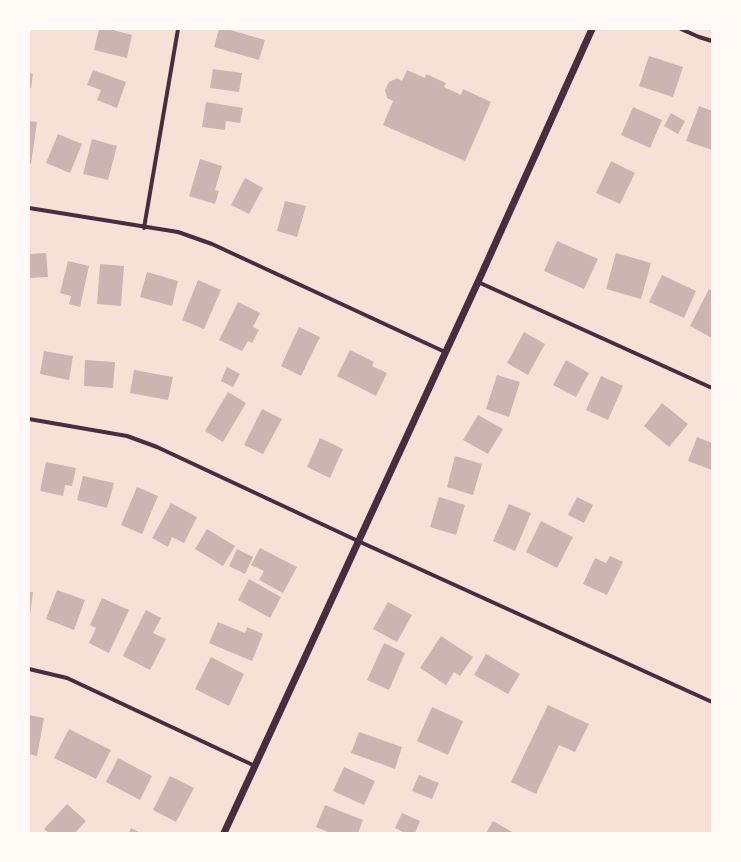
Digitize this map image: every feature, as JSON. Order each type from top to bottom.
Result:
[{"type":"street","points":[[144,228],[178,29]]},
{"type":"street","points":[[224,833],[478,282],[592,29]]},
{"type":"street","points":[[681,29],[712,41]]},
{"type":"street","points":[[29,208],[144,228],[178,232],[212,244],[445,352]]},
{"type":"street","points":[[478,282],[712,388]]},
{"type":"street","points":[[29,419],[127,436],[157,447],[358,541],[712,702]]},
{"type":"street","points":[[29,669],[67,678],[255,766]]},
{"type":"building","points":[[99,29],[109,29],[132,35],[127,58],[94,50]]},
{"type":"building","points":[[219,29],[227,29],[265,40],[259,60],[214,47]]},
{"type":"building","points":[[649,56],[683,67],[673,97],[639,86]]},
{"type":"building","points":[[213,69],[242,73],[239,92],[210,88]]},
{"type":"building","points":[[93,70],[126,82],[117,108],[97,100],[101,90],[87,85]]},
{"type":"building","points":[[407,70],[425,78],[426,74],[446,83],[444,87],[461,95],[463,89],[491,102],[465,161],[383,125],[393,101],[387,98],[385,90],[389,82],[397,78],[402,81]]},
{"type":"building","points":[[29,73],[33,74],[31,88],[29,88]]},
{"type":"building","points":[[206,102],[243,108],[240,123],[226,121],[225,130],[202,127]]},
{"type":"building","points":[[699,106],[712,111],[712,150],[686,141]]},
{"type":"building","points":[[633,107],[662,120],[650,148],[621,135]]},
{"type":"building","points":[[671,113],[685,121],[678,134],[664,126]]},
{"type":"building","points":[[29,121],[37,122],[31,164],[29,164]]},
{"type":"building","points":[[58,134],[82,144],[70,173],[46,163]]},
{"type":"building","points":[[92,139],[117,146],[108,180],[83,174]]},
{"type":"building","points":[[200,159],[222,166],[215,190],[219,191],[215,204],[189,196]]},
{"type":"building","points":[[611,161],[635,173],[620,204],[596,193]]},
{"type":"building","points":[[245,178],[263,188],[249,214],[231,205]]},
{"type":"building","points":[[285,201],[306,206],[297,237],[277,231]]},
{"type":"building","points":[[557,241],[598,259],[584,289],[544,271]]},
{"type":"building","points":[[46,253],[48,277],[29,278],[29,254]]},
{"type":"building","points":[[616,253],[651,263],[641,299],[606,289]]},
{"type":"building","points":[[68,261],[89,266],[80,307],[69,304],[71,296],[60,293]]},
{"type":"building","points":[[100,264],[124,266],[121,306],[97,304]]},
{"type":"building","points":[[147,272],[178,281],[172,306],[140,297]]},
{"type":"building","points":[[662,275],[696,291],[684,318],[649,302]]},
{"type":"building","points":[[198,280],[221,290],[204,329],[182,320]]},
{"type":"building","points":[[709,289],[712,291],[712,338],[690,326]]},
{"type":"building","points":[[238,302],[260,313],[253,327],[259,330],[252,343],[248,341],[242,351],[219,340]]},
{"type":"building","points":[[299,327],[320,337],[301,376],[281,366]]},
{"type":"building","points":[[524,332],[545,344],[528,375],[507,363]]},
{"type":"building","points":[[350,350],[374,362],[372,366],[387,373],[376,396],[337,376]]},
{"type":"building","points":[[44,351],[73,356],[69,380],[40,374]]},
{"type":"building","points":[[85,360],[115,362],[113,388],[84,386]]},
{"type":"building","points":[[566,360],[589,373],[576,397],[553,385]]},
{"type":"building","points":[[227,367],[240,374],[233,387],[221,381]]},
{"type":"building","points":[[134,370],[173,377],[168,400],[130,393]]},
{"type":"building","points":[[497,375],[520,382],[509,417],[486,409]]},
{"type":"building","points":[[601,376],[623,386],[608,420],[586,410]]},
{"type":"building","points":[[228,392],[246,403],[223,442],[205,431]]},
{"type":"building","points":[[662,403],[688,424],[669,447],[644,426]]},
{"type":"building","points":[[262,409],[282,419],[263,454],[244,445]]},
{"type":"building","points":[[478,415],[503,429],[488,454],[463,440]]},
{"type":"building","points":[[697,437],[712,443],[712,470],[688,461]]},
{"type":"building","points":[[320,438],[343,449],[330,478],[307,467]]},
{"type":"building","points":[[455,456],[482,464],[473,495],[447,487]]},
{"type":"building","points":[[46,462],[76,468],[72,486],[65,485],[63,496],[40,491]]},
{"type":"building","points":[[83,476],[114,483],[107,508],[77,500]]},
{"type":"building","points":[[137,487],[158,496],[142,534],[121,525]]},
{"type":"building","points":[[439,497],[465,505],[456,535],[430,527]]},
{"type":"building","points":[[577,497],[593,505],[584,523],[568,515]]},
{"type":"building","points":[[171,503],[197,517],[184,543],[172,537],[168,547],[152,538]]},
{"type":"building","points":[[509,504],[531,513],[515,551],[493,541]]},
{"type":"building","points":[[541,521],[573,537],[557,568],[526,552]]},
{"type":"building","points":[[207,529],[235,546],[223,566],[195,549]]},
{"type":"building","points":[[260,548],[297,567],[283,593],[259,580],[264,571],[251,565]]},
{"type":"building","points":[[237,549],[253,557],[245,574],[229,566]]},
{"type":"building","points":[[610,556],[623,562],[607,595],[583,584],[595,558],[606,563]]},
{"type":"building","points":[[249,579],[281,597],[270,618],[238,600]]},
{"type":"building","points":[[57,590],[85,600],[74,630],[46,619]]},
{"type":"building","points":[[29,592],[33,592],[30,615],[29,614]]},
{"type":"building","points":[[102,598],[129,610],[109,653],[89,643],[96,628],[90,625]]},
{"type":"building","points":[[388,602],[412,615],[397,642],[373,629]]},
{"type":"building","points":[[146,610],[161,618],[153,633],[166,639],[150,670],[123,656]]},
{"type":"building","points":[[218,622],[245,633],[247,627],[263,634],[252,661],[209,643]]},
{"type":"building","points":[[441,636],[473,657],[460,676],[454,672],[446,685],[420,668]]},
{"type":"building","points":[[384,643],[405,653],[389,690],[367,680]]},
{"type":"building","points":[[486,654],[520,674],[508,694],[474,675]]},
{"type":"building","points":[[211,657],[244,674],[229,706],[195,689]]},
{"type":"building","points":[[548,705],[589,724],[575,752],[559,745],[536,794],[511,782]]},
{"type":"building","points":[[432,707],[463,721],[448,755],[417,741]]},
{"type":"building","points":[[29,715],[44,718],[37,756],[29,754]]},
{"type":"building","points":[[69,729],[111,750],[96,779],[54,758]]},
{"type":"building","points":[[359,732],[402,747],[395,769],[351,753]]},
{"type":"building","points":[[118,758],[152,776],[140,800],[106,782]]},
{"type":"building","points":[[344,767],[375,781],[364,805],[333,791]]},
{"type":"building","points":[[419,775],[439,783],[432,799],[412,791]]},
{"type":"building","points":[[170,776],[194,788],[176,822],[153,810]]},
{"type":"building","points":[[67,804],[86,821],[75,833],[49,833],[44,829]]},
{"type":"building","points":[[325,805],[363,820],[358,833],[330,833],[316,827]]},
{"type":"building","points":[[402,813],[420,821],[415,833],[405,833],[395,828]]},
{"type":"building","points":[[493,821],[514,833],[486,833]]},
{"type":"building","points":[[131,828],[141,833],[129,833]]}]
